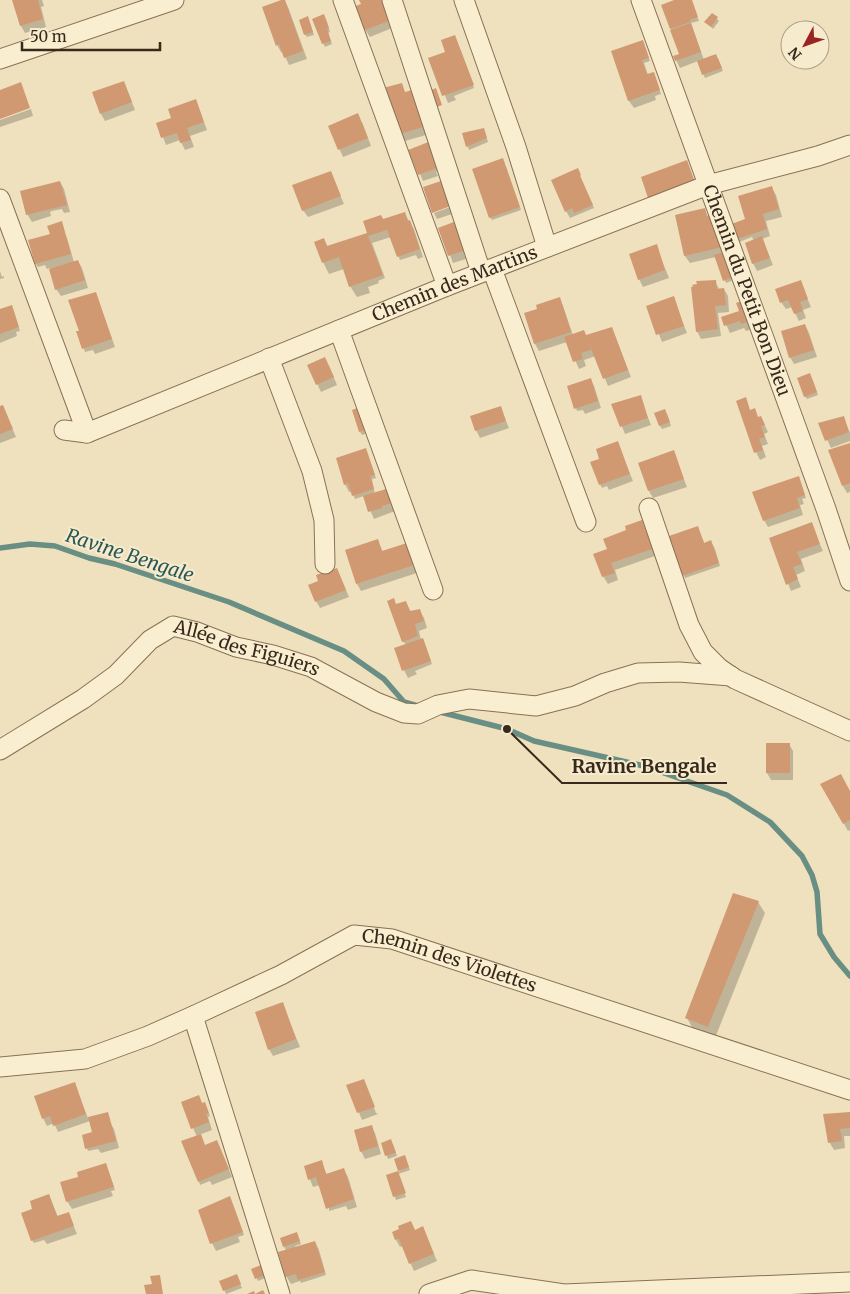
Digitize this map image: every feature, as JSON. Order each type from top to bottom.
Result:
[{"type":"street","points":[[0,59],[174,0]]},
{"type":"street","points":[[343,0],[447,286]]},
{"type":"street","points":[[392,0],[486,270],[586,522]]},
{"type":"street","points":[[464,0],[516,147],[547,247]]},
{"type":"street","name":"Chemin du Petit Bon Dieu","points":[[641,0],[826,510],[850,582]]},
{"type":"street","name":"Chemin des Martins","points":[[64,430],[87,433],[486,270],[708,185],[818,156],[850,145]]},
{"type":"street","points":[[0,199],[3,218],[87,433]]},
{"type":"street","points":[[339,330],[433,590]]},
{"type":"street","points":[[270,358],[312,471],[324,520],[324,564]]},
{"type":"street","points":[[649,508],[689,625],[703,652],[731,676],[850,731]]},
{"type":"street","name":"Allée des Figuiers","points":[[0,750],[83,699],[116,675],[150,640],[173,626],[197,632],[236,647],[273,655],[311,667],[376,702],[404,713],[418,714],[438,705],[468,699],[536,706],[575,696],[605,683],[638,673],[679,672],[731,676]]},
{"type":"street","name":"Chemin des Violettes","points":[[0,1067],[84,1059],[148,1036],[281,975],[354,935],[392,939],[850,1090]]},
{"type":"street","points":[[193,1016],[280,1294]]},
{"type":"street","points":[[430,1294],[472,1280],[564,1294],[850,1282]]},
{"type":"building","points":[[12,0],[38,0],[43,19],[20,26]]},
{"type":"building","points":[[285,0],[303,51],[284,58],[279,44],[276,46],[262,7]]},
{"type":"building","points":[[359,0],[386,0],[394,19],[365,30],[361,20],[358,21],[353,7],[361,4]]},
{"type":"building","points":[[674,0],[692,0],[698,17],[670,29],[661,5]]},
{"type":"building","points":[[712,13],[718,17],[711,27],[704,22]]},
{"type":"building","points":[[324,14],[331,41],[322,44],[312,19]]},
{"type":"building","points":[[308,16],[313,32],[304,35],[299,20]]},
{"type":"building","points":[[691,23],[701,52],[675,61],[673,56],[679,54],[670,30]]},
{"type":"building","points":[[455,35],[474,85],[442,96],[428,58],[445,52],[441,40]]},
{"type":"building","points":[[643,40],[649,58],[642,60],[647,74],[654,72],[660,90],[628,101],[611,51]]},
{"type":"building","points":[[716,54],[722,68],[702,75],[697,61]]},
{"type":"building","points":[[124,81],[132,102],[100,114],[92,92]]},
{"type":"building","points":[[21,82],[30,108],[0,119],[0,90]]},
{"type":"building","points":[[402,83],[405,92],[412,90],[428,114],[420,116],[423,127],[400,134],[379,89]]},
{"type":"building","points":[[436,88],[442,105],[437,107],[431,90]]},
{"type":"building","points":[[196,99],[204,122],[187,128],[191,140],[180,143],[177,133],[161,138],[156,123],[171,118],[168,109]]},
{"type":"building","points":[[358,113],[368,138],[338,150],[328,126]]},
{"type":"building","points":[[484,128],[487,138],[466,147],[462,133]]},
{"type":"building","points":[[431,141],[440,167],[418,175],[408,150]]},
{"type":"building","points":[[503,158],[520,207],[489,218],[472,169]]},
{"type":"building","points":[[687,160],[696,185],[649,201],[641,177]]},
{"type":"building","points":[[578,168],[593,205],[574,213],[572,208],[565,212],[551,180]]},
{"type":"building","points":[[331,171],[341,196],[302,211],[292,185]]},
{"type":"building","points":[[444,180],[453,205],[432,213],[423,187]]},
{"type":"building","points":[[60,181],[67,205],[26,215],[20,191]]},
{"type":"building","points":[[772,186],[779,209],[763,214],[767,229],[731,241],[726,226],[745,219],[738,196]]},
{"type":"building","points":[[705,208],[707,216],[716,214],[723,247],[684,256],[675,215]]},
{"type":"building","points":[[405,212],[408,221],[410,220],[420,249],[397,257],[387,230],[368,236],[383,275],[349,287],[339,257],[322,263],[314,242],[324,238],[327,246],[367,233],[363,221],[381,215],[383,219]]},
{"type":"building","points":[[459,220],[469,249],[448,256],[438,228]]},
{"type":"building","points":[[62,221],[71,254],[35,264],[28,240],[50,234],[47,226]]},
{"type":"building","points":[[762,236],[770,258],[752,264],[745,243]]},
{"type":"building","points":[[657,244],[665,270],[638,280],[629,254]]},
{"type":"building","points":[[727,251],[736,276],[723,281],[714,255]]},
{"type":"building","points":[[78,260],[85,280],[55,290],[49,269]]},
{"type":"building","points":[[716,280],[717,289],[724,288],[726,305],[715,306],[718,329],[696,332],[691,287],[697,284],[696,281]]},
{"type":"building","points":[[801,280],[808,299],[800,302],[803,311],[794,314],[788,300],[780,303],[775,289]]},
{"type":"building","points":[[96,292],[112,339],[82,349],[76,331],[79,331],[68,300]]},
{"type":"building","points":[[674,296],[684,326],[656,335],[646,306]]},
{"type":"building","points":[[560,297],[571,332],[534,344],[524,313],[537,309],[536,305]]},
{"type":"building","points":[[745,300],[750,321],[741,324],[740,321],[724,326],[721,317],[739,311],[736,303]]},
{"type":"building","points":[[12,305],[19,327],[0,334],[0,309]]},
{"type":"building","points":[[805,324],[814,350],[789,358],[781,331]]},
{"type":"building","points":[[612,327],[628,370],[603,379],[588,341],[591,350],[581,353],[583,359],[573,362],[564,337],[584,330],[586,335]]},
{"type":"building","points":[[325,357],[334,377],[316,385],[307,365]]},
{"type":"building","points":[[810,373],[817,392],[804,397],[797,378]]},
{"type":"building","points":[[591,378],[598,401],[574,409],[567,386]]},
{"type":"building","points":[[641,395],[648,418],[620,427],[611,404]]},
{"type":"building","points":[[746,397],[750,410],[755,408],[758,417],[761,416],[765,425],[761,426],[765,437],[759,439],[763,450],[754,453],[736,401]]},
{"type":"building","points":[[3,405],[13,429],[0,434],[0,406]]},
{"type":"building","points":[[365,405],[373,427],[359,432],[352,410]]},
{"type":"building","points":[[501,406],[506,421],[475,431],[470,416]]},
{"type":"building","points":[[665,409],[670,422],[659,426],[654,413]]},
{"type":"building","points":[[844,416],[849,432],[825,441],[818,423]]},
{"type":"building","points":[[618,441],[630,474],[599,485],[590,462],[599,459],[596,449]]},
{"type":"building","points":[[850,443],[850,483],[842,486],[828,450]]},
{"type":"building","points":[[366,448],[375,475],[370,476],[374,489],[352,496],[348,483],[344,485],[336,458]]},
{"type":"building","points":[[674,450],[684,479],[648,491],[638,463]]},
{"type":"building","points":[[799,476],[805,495],[797,498],[800,508],[763,521],[752,492]]},
{"type":"building","points":[[386,489],[391,503],[368,512],[363,496]]},
{"type":"building","points":[[642,520],[652,549],[611,563],[615,573],[602,577],[593,554],[607,549],[603,539],[626,530],[625,526]]},
{"type":"building","points":[[812,522],[820,544],[797,552],[802,564],[793,567],[798,579],[786,585],[769,538]]},
{"type":"building","points":[[698,526],[704,543],[711,540],[719,563],[682,576],[675,553],[671,554],[666,537]]},
{"type":"building","points":[[378,539],[382,551],[410,542],[417,564],[356,584],[345,550]]},
{"type":"building","points":[[337,568],[346,590],[315,602],[308,585],[318,581],[316,575]]},
{"type":"building","points":[[394,598],[396,604],[406,601],[410,611],[420,609],[424,621],[415,624],[418,636],[402,642],[387,601]]},
{"type":"building","points":[[423,638],[431,661],[402,671],[394,648]]},
{"type":"building","points":[[766,743],[790,743],[790,773],[766,773]]},
{"type":"building","points":[[841,774],[850,791],[850,820],[843,824],[820,784]]},
{"type":"building","points":[[733,893],[759,901],[708,1027],[685,1018]]},
{"type":"building","points":[[283,1002],[296,1039],[268,1050],[255,1012]]},
{"type":"building","points":[[364,1079],[375,1107],[357,1113],[346,1085]]},
{"type":"building","points":[[75,1082],[86,1114],[53,1126],[50,1116],[42,1119],[34,1096]]},
{"type":"building","points":[[199,1095],[202,1103],[205,1102],[209,1113],[206,1114],[209,1122],[191,1129],[181,1102]]},
{"type":"building","points":[[108,1112],[116,1141],[85,1149],[82,1135],[92,1132],[88,1117]]},
{"type":"building","points":[[850,1112],[850,1128],[840,1129],[842,1141],[828,1143],[823,1114]]},
{"type":"building","points":[[372,1125],[378,1146],[360,1152],[354,1130]]},
{"type":"building","points":[[201,1134],[205,1145],[217,1140],[229,1169],[198,1182],[181,1141]]},
{"type":"building","points":[[391,1139],[396,1153],[385,1156],[381,1143]]},
{"type":"building","points":[[405,1155],[409,1167],[398,1171],[394,1159]]},
{"type":"building","points":[[322,1160],[326,1174],[344,1168],[354,1199],[326,1209],[316,1177],[308,1180],[304,1166]]},
{"type":"building","points":[[106,1163],[114,1187],[66,1202],[60,1182],[78,1177],[77,1172]]},
{"type":"building","points":[[398,1171],[406,1193],[393,1197],[386,1175]]},
{"type":"building","points":[[49,1194],[57,1216],[69,1212],[74,1226],[31,1241],[21,1213],[32,1209],[30,1201]]},
{"type":"building","points":[[230,1196],[243,1232],[210,1244],[198,1210]]},
{"type":"building","points":[[411,1221],[415,1230],[423,1226],[434,1254],[409,1264],[399,1239],[395,1240],[392,1232],[399,1229],[398,1226]]},
{"type":"building","points":[[297,1232],[300,1241],[283,1247],[280,1238]]},
{"type":"building","points":[[315,1241],[325,1272],[298,1280],[296,1274],[285,1277],[278,1252]]},
{"type":"building","points":[[264,1264],[268,1274],[255,1279],[251,1269]]},
{"type":"building","points":[[237,1274],[241,1284],[223,1291],[219,1281]]},
{"type":"building","points":[[160,1275],[163,1294],[146,1294],[144,1285],[152,1284],[150,1276]]},
{"type":"building","points":[[263,1290],[265,1294],[255,1294]]},
{"type":"waterway","name":"Ravine Bengale","points":[[0,548],[30,544],[55,546],[229,602],[344,651],[384,679],[404,702],[418,706]]},
{"type":"waterway","name":"Ravine Bengale","points":[[440,712],[507,729],[534,741],[644,766],[727,795],[770,822],[802,856],[812,875],[817,892],[820,934],[834,957],[850,976]]},
{"type":"place","name":"Ravine Bengale","points":[[507,729]]}]
